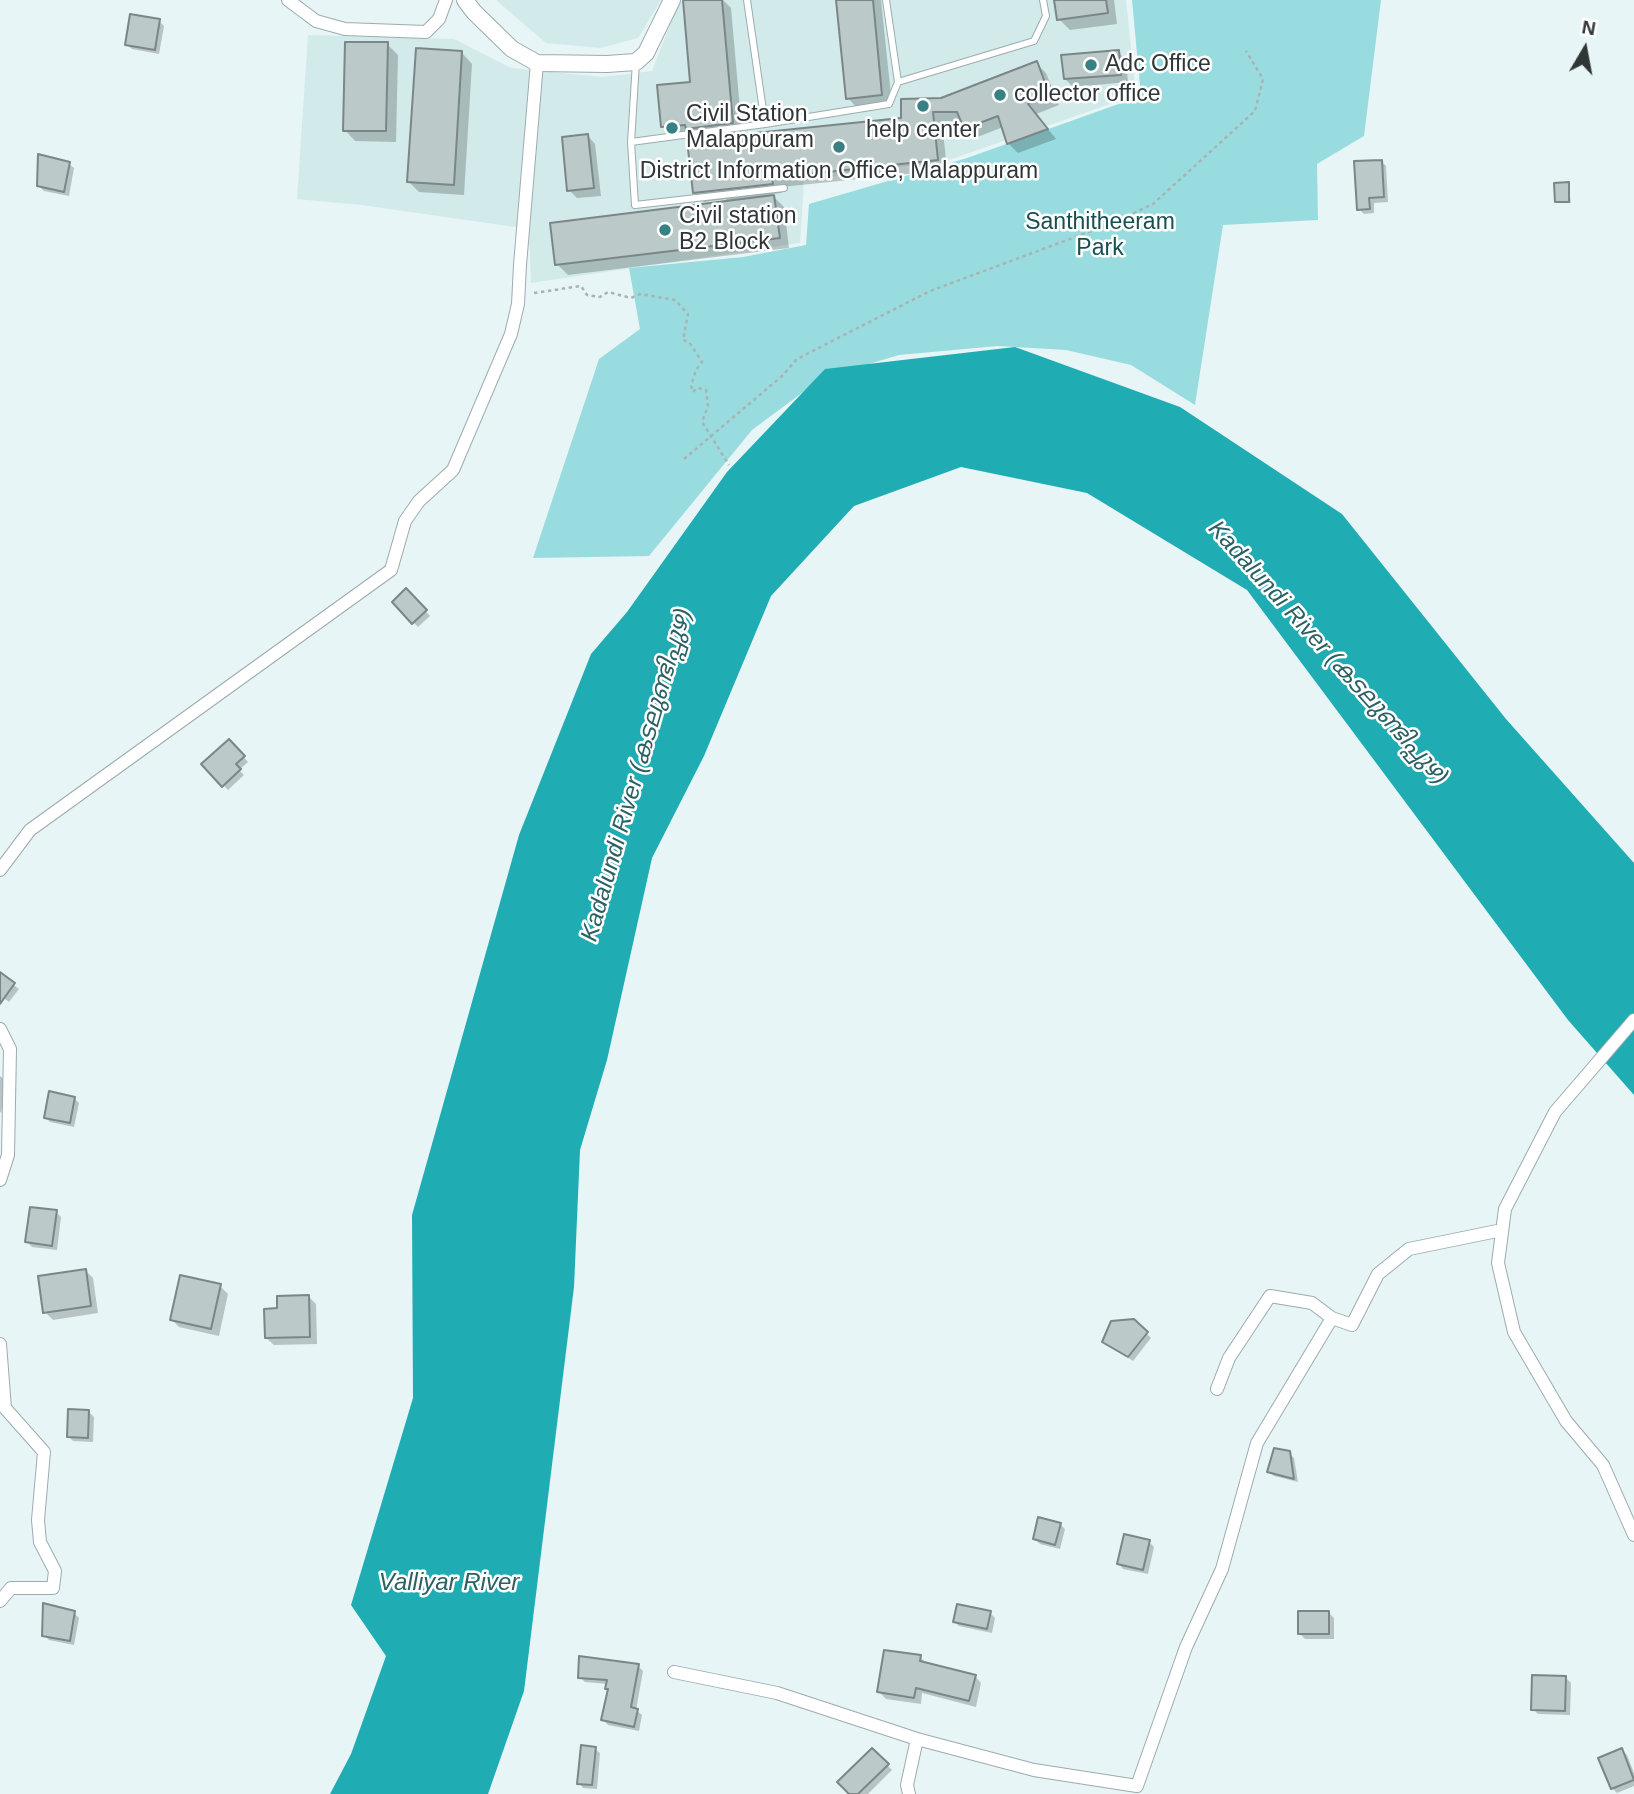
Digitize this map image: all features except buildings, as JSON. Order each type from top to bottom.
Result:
[{"type":"street","points":[[288,0],[316,21],[345,29],[426,32],[439,19],[446,0]]},
{"type":"street","points":[[465,0],[512,49],[537,64],[636,62],[646,53],[672,0]]},
{"type":"street","points":[[0,870],[30,831],[391,570],[405,521],[419,500],[453,470],[511,334],[519,294],[537,64]]},
{"type":"street","points":[[1634,1020],[1555,1112],[1505,1209],[1498,1264],[1514,1332],[1566,1421],[1602,1465],[1634,1535]]},
{"type":"street","points":[[0,1029],[10,1049],[8,1154],[0,1181]]},
{"type":"street","points":[[1217,1389],[1229,1358],[1270,1296],[1312,1303],[1332,1318],[1352,1325],[1378,1274],[1409,1249],[1502,1230]]},
{"type":"street","points":[[674,1672],[777,1693],[917,1739],[1034,1770],[1138,1790],[1186,1647],[1222,1569],[1257,1443],[1332,1318]]},
{"type":"street","points":[[0,1344],[5,1408],[44,1452],[38,1520],[40,1542],[55,1571],[53,1588],[11,1588],[0,1601]]},
{"type":"street","points":[[909,1794],[907,1786],[917,1739]]},
{"type":"lane","points":[[747,0],[765,124]]},
{"type":"lane","points":[[631,142],[889,104],[898,82],[886,0]]},
{"type":"lane","points":[[898,82],[1034,41],[1045,16],[1043,0]]},
{"type":"lane","points":[[636,62],[631,142],[635,205],[784,188]]},
{"type":"path","points":[[684,459],[782,376],[797,359],[930,291],[1113,223],[1153,204],[1255,111],[1263,79],[1246,51]]},
{"type":"path","points":[[519,294],[581,286],[587,295],[600,297],[608,292],[631,298],[640,294],[675,300],[688,314],[683,340],[689,342],[702,362],[696,370],[691,386],[693,392],[697,388],[706,390],[708,406],[702,422],[729,464]]},
{"type":"shaded area","points":[[496,0],[661,0],[638,38],[600,48],[546,43]]},
{"type":"shaded area","name":"Civil Station Malappuram","points":[[684,0],[1126,0],[1136,95],[949,160],[804,181],[800,243],[531,283],[529,229],[362,205],[297,199],[308,35],[454,39],[511,68],[603,77],[652,71],[678,4]]},
{"type":"green space","name":"Santhitheeram Park","points":[[1132,0],[1381,0],[1364,136],[1317,164],[1318,220],[1223,225],[1195,405],[1131,365],[1066,350],[998,346],[899,355],[822,378],[752,430],[649,556],[533,558],[599,359],[640,329],[629,268],[743,257],[806,245],[809,204],[967,158],[1141,96]]},
{"type":"water","name":"Valliyar River","points":[[1015,347],[1180,407],[1342,514],[1506,719],[1634,863],[1634,1095],[1568,1020],[1247,590],[1087,493],[961,467],[854,506],[771,596],[704,756],[652,858],[607,1060],[580,1150],[574,1287],[524,1691],[488,1794],[330,1794],[351,1754],[386,1656],[351,1605],[413,1398],[412,1215],[519,835],[591,654],[627,612],[727,472],[825,369]]},
{"type":"place","name":"Adc Office","points":[[1091,65]]},
{"type":"place","name":"collector office","points":[[1000,95]]},
{"type":"place","name":"help center","points":[[923,106]]},
{"type":"place","name":"Civil Station Malappuram","points":[[672,128]]},
{"type":"place","name":"District Information Office, Malappuram","points":[[839,147]]},
{"type":"place","name":"Civil station B2 Block","points":[[665,230]]},
{"type":"water label","name":"Kadalundi River (കടലുണ്ടിപ്പുഴ)","points":[[1328,653]]},
{"type":"water label","name":"Kadalundi River (കടലുണ്ടിപ്പുഴ)","points":[[637,775]]}]
